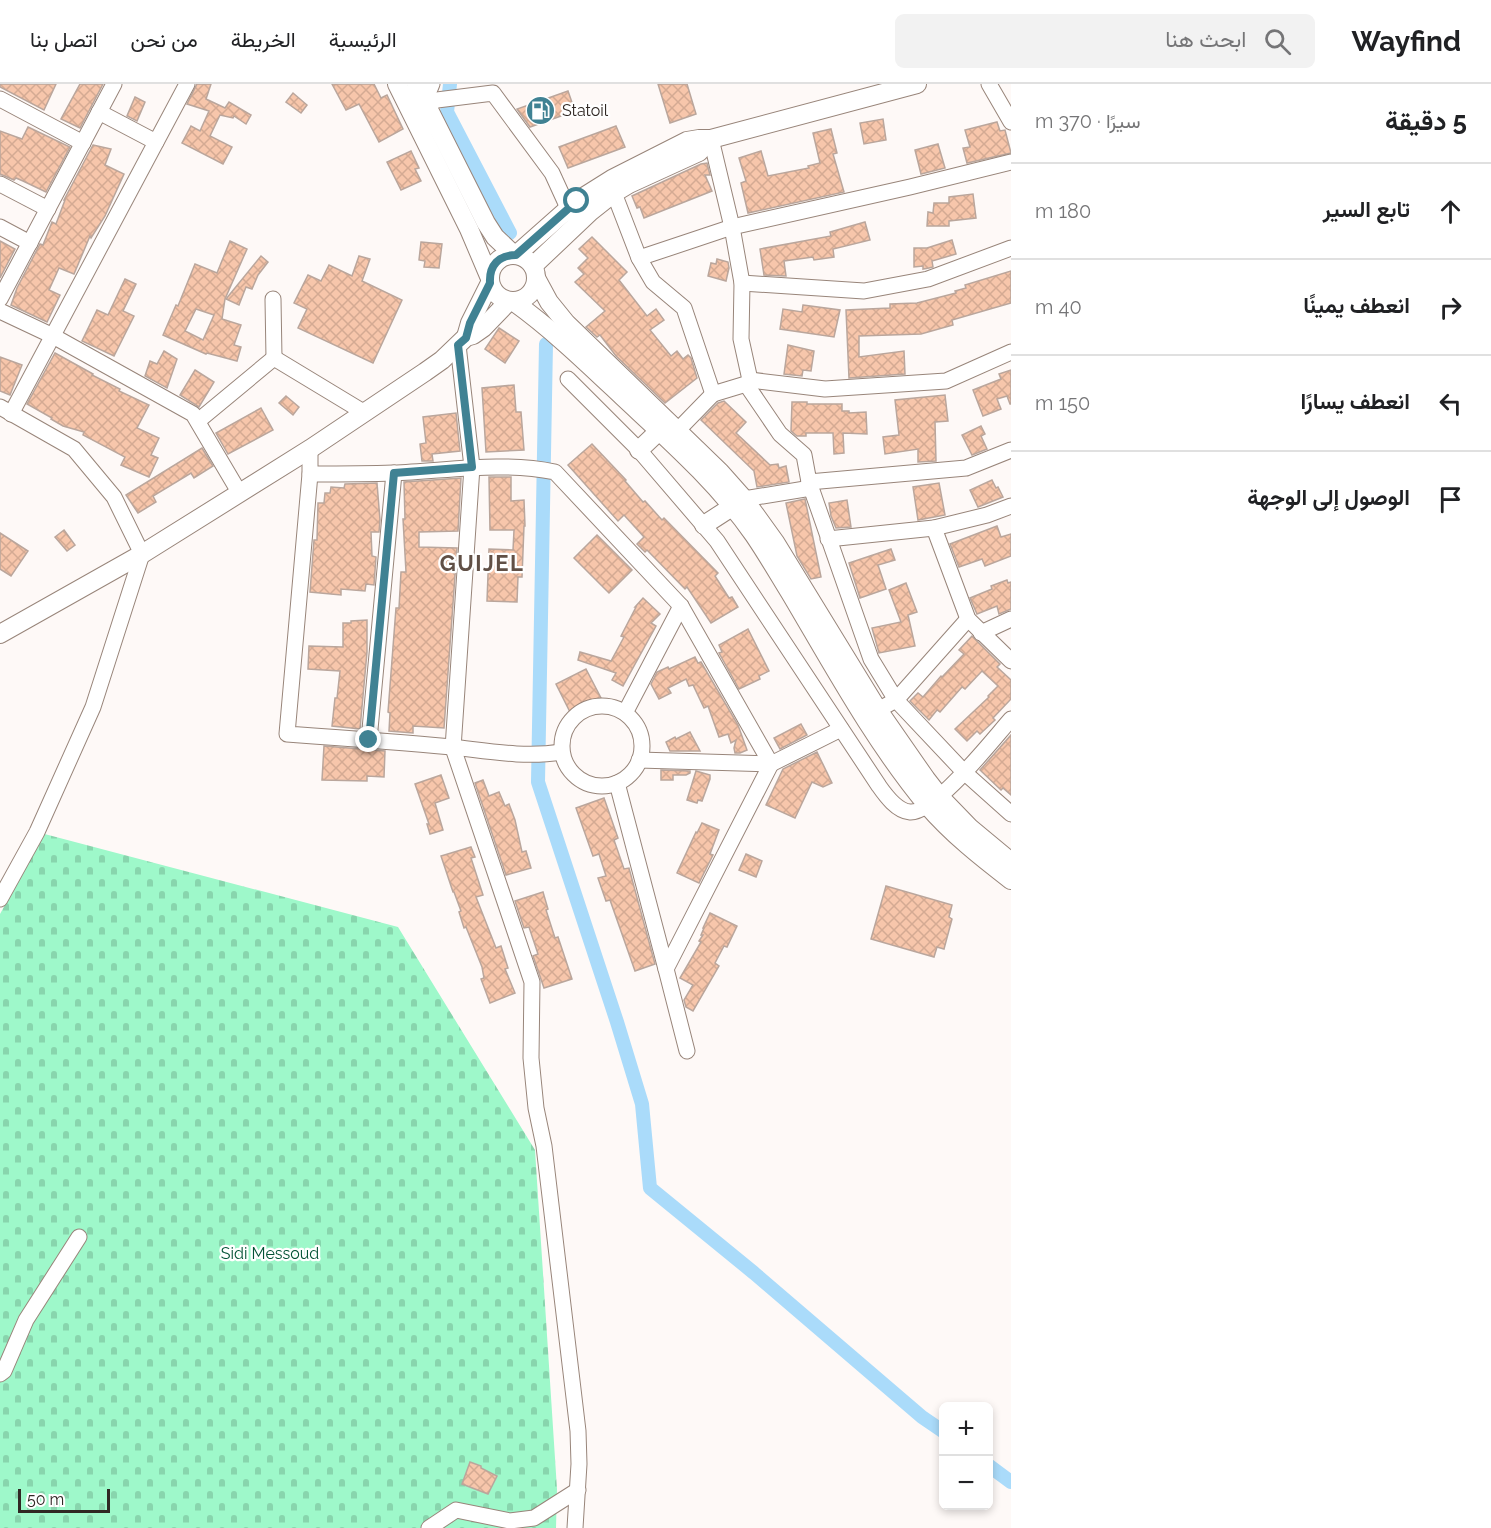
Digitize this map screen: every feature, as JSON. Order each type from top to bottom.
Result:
[{"type":"main road","points":[[397,84],[474,238],[492,290],[557,336],[668,431],[720,472],[865,718],[901,770],[934,801],[1008,856]]},
{"type":"main road","points":[[416,84],[430,102],[486,223],[495,237],[515,255],[526,258],[549,302],[566,323],[668,431]]},
{"type":"main road","points":[[0,634],[142,554],[310,449],[425,372],[462,341],[483,328],[512,302],[527,297],[535,285],[535,272],[573,215],[612,179],[694,139],[711,139],[917,84]]},
{"type":"main road","points":[[462,341],[495,263],[500,258],[515,255],[573,215],[629,184],[695,154],[711,139]]},
{"type":"main road","points":[[639,450],[668,431]]},
{"type":"main road","points":[[704,525],[738,503]]},
{"type":"main road","points":[[738,503],[776,542],[913,761],[934,801],[959,838],[1011,880]]},
{"type":"street","points":[[0,299],[114,84]]},
{"type":"street","points":[[0,899],[37,832],[93,707],[142,554],[114,497],[74,449],[6,411],[52,336],[187,84]]},
{"type":"street","points":[[432,84],[430,102],[466,95],[493,93],[552,173],[573,215]]},
{"type":"street","points":[[990,84],[1011,122]]},
{"type":"street","points":[[0,99],[83,143]]},
{"type":"street","points":[[99,112],[156,142]]},
{"type":"street","points":[[711,139],[732,227],[742,283],[741,339],[748,382],[780,434],[804,455],[810,485],[871,659],[896,700],[964,772],[1011,814]]},
{"type":"street","points":[[639,258],[732,227],[1011,162]]},
{"type":"street","points":[[0,184],[48,209]]},
{"type":"street","points":[[614,193],[639,258],[653,282],[684,308],[713,394]]},
{"type":"street","points":[[0,227],[30,243]]},
{"type":"street","points":[[742,283],[864,291],[928,279],[1011,248]]},
{"type":"street","points":[[273,299],[274,358]]},
{"type":"street","points":[[0,311],[52,336],[193,414],[239,492]]},
{"type":"street","points":[[462,341],[472,467],[453,747],[531,982],[531,1058],[536,1108],[544,1146],[578,1431],[579,1464],[575,1528]]},
{"type":"street","points":[[668,431],[713,394],[748,382],[825,389],[946,381],[1011,352]]},
{"type":"street","points":[[198,422],[274,358]]},
{"type":"street","points":[[274,358],[365,413]]},
{"type":"street","points":[[568,379],[639,450],[704,525],[734,565],[841,729],[892,802],[903,810],[911,812],[918,811],[934,801],[964,772],[1011,718]]},
{"type":"street","points":[[310,449],[310,474],[287,734],[453,747],[520,755],[546,755],[561,752]]},
{"type":"street","points":[[738,503],[810,485],[966,468],[1011,450]]},
{"type":"street","points":[[310,474],[394,473],[472,467],[555,472],[681,606],[771,764]]},
{"type":"street","points":[[369,740],[394,473]]},
{"type":"street","points":[[828,539],[934,528],[987,515],[1011,506]]},
{"type":"street","points":[[934,528],[968,619],[1011,661]]},
{"type":"street","points":[[625,713],[681,606]]},
{"type":"street","points":[[879,710],[896,700],[968,619]]},
{"type":"street","points":[[981,633],[1011,619]]},
{"type":"street","points":[[606,706],[625,713],[638,727],[642,740],[642,753],[637,766],[617,783],[604,786],[580,779],[570,770],[561,752],[564,733],[570,721],[580,712],[592,707],[606,706]]},
{"type":"street","points":[[639,760],[771,764],[841,729]]},
{"type":"street","points":[[666,969],[771,764]]},
{"type":"street","points":[[617,783],[687,1051]]},
{"type":"street","points":[[0,1374],[4,1371],[26,1320],[80,1237]]},
{"type":"street","points":[[429,1528],[456,1510],[510,1521],[534,1518],[578,1490]]},
{"type":"green space","name":"Sidi Messoud","points":[[37,832],[398,927],[535,1150],[557,1489],[556,1528],[0,1528],[0,914],[16,885]]},
{"type":"building","points":[[0,84],[56,84],[44,110],[0,87]]},
{"type":"building","points":[[80,84],[103,84],[80,128],[61,119]]},
{"type":"building","points":[[197,84],[211,84],[206,99],[225,108],[229,102],[251,115],[246,124],[234,116],[233,118],[220,115],[210,136],[232,147],[223,164],[182,143],[191,126],[200,131],[209,111],[187,104]]},
{"type":"building","points":[[332,84],[374,84],[381,98],[387,95],[403,129],[379,142],[359,104],[346,110]]},
{"type":"building","points":[[658,84],[687,84],[696,114],[670,123]]},
{"type":"building","points":[[568,91],[575,111],[530,127],[517,109]]},
{"type":"building","points":[[293,93],[307,105],[301,113],[286,102]]},
{"type":"building","points":[[135,97],[145,102],[137,121],[127,116]]},
{"type":"building","points":[[883,119],[886,140],[864,144],[860,123]]},
{"type":"building","points":[[997,122],[1000,131],[1005,130],[1011,153],[967,163],[963,148],[970,147],[965,130]]},
{"type":"building","points":[[616,126],[625,147],[568,168],[559,147]]},
{"type":"building","points":[[28,127],[70,147],[46,192],[16,178],[14,180],[0,174],[0,131],[22,139]]},
{"type":"building","points":[[831,129],[837,153],[833,154],[844,192],[748,213],[741,183],[746,181],[739,158],[761,151],[768,176],[809,168],[808,166],[820,163],[813,133]]},
{"type":"building","points":[[938,144],[945,168],[921,174],[915,150]]},
{"type":"building","points":[[93,145],[111,149],[105,165],[124,174],[105,216],[91,238],[90,236],[74,274],[59,268],[49,290],[60,295],[47,322],[11,305],[17,288],[40,244],[43,245],[52,222],[56,224],[64,200]]},
{"type":"building","points":[[411,151],[419,168],[415,169],[421,181],[401,190],[387,162]]},
{"type":"building","points":[[707,163],[710,175],[705,175],[712,191],[644,218],[632,196]]},
{"type":"building","points":[[973,194],[976,218],[949,221],[949,226],[927,226],[928,212],[933,213],[934,203],[949,203],[949,197]]},
{"type":"building","points":[[865,222],[870,240],[833,249],[834,257],[784,261],[786,276],[764,275],[760,249],[831,236],[830,232]]},
{"type":"building","points":[[592,237],[627,272],[619,280],[647,316],[656,309],[664,320],[650,330],[671,356],[677,351],[683,359],[688,355],[691,358],[697,378],[665,403],[616,356],[600,335],[597,337],[586,327],[605,311],[575,282],[584,274],[578,268],[588,258],[579,249]]},
{"type":"building","points":[[952,240],[956,254],[932,261],[933,267],[923,269],[923,266],[914,267],[914,248],[927,248]]},
{"type":"building","points":[[0,241],[15,249],[0,278]]},
{"type":"building","points":[[230,241],[247,249],[225,299],[222,319],[241,325],[234,345],[241,347],[237,361],[206,354],[163,335],[195,264],[217,273]],"holes":[[[196,309],[214,315],[203,340],[185,331]]]},
{"type":"building","points":[[421,242],[442,244],[439,268],[424,267],[425,261],[419,260]]},
{"type":"building","points":[[261,256],[268,262],[258,275],[252,289],[246,287],[239,305],[226,299]]},
{"type":"building","points":[[359,256],[370,259],[362,281],[402,300],[373,363],[298,328],[307,309],[294,303],[308,275],[321,281],[329,265],[352,276]]},
{"type":"building","points":[[717,259],[728,262],[726,281],[708,276],[711,263],[716,264]]},
{"type":"building","points":[[1011,271],[1011,303],[952,320],[953,325],[921,334],[859,336],[859,357],[904,351],[905,374],[849,378],[846,310],[890,308],[890,304],[917,303],[956,293],[955,291],[966,288],[965,285]]},
{"type":"building","points":[[125,279],[136,284],[123,311],[134,316],[114,356],[82,341],[97,310],[108,315]]},
{"type":"building","points":[[803,305],[840,310],[834,337],[780,329],[783,309],[802,312]]},
{"type":"building","points":[[499,328],[519,341],[505,363],[485,349]]},
{"type":"building","points":[[788,345],[814,351],[811,371],[803,370],[802,376],[784,374]]},
{"type":"building","points":[[164,351],[177,359],[167,388],[145,376],[150,361],[157,364]]},
{"type":"building","points":[[55,353],[120,389],[119,391],[149,405],[137,428],[159,438],[151,455],[158,458],[149,477],[121,465],[125,457],[83,435],[84,432],[63,426],[27,404]]},
{"type":"building","points":[[0,357],[22,365],[10,395],[0,391]]},
{"type":"building","points":[[195,370],[214,382],[199,407],[180,395]]},
{"type":"building","points":[[1011,370],[1011,404],[1007,396],[997,399],[1001,409],[983,416],[973,390],[1001,379],[999,374]]},
{"type":"building","points":[[514,385],[516,412],[521,412],[524,450],[486,452],[482,388]]},
{"type":"building","points":[[945,395],[948,421],[935,422],[936,461],[918,462],[918,449],[885,454],[883,437],[899,435],[895,400]]},
{"type":"building","points":[[286,396],[299,407],[293,415],[279,403]]},
{"type":"building","points":[[724,401],[746,422],[736,433],[770,465],[778,464],[779,468],[786,466],[789,482],[757,487],[754,471],[701,420],[718,403]]},
{"type":"building","points":[[792,402],[842,404],[842,411],[866,412],[867,434],[843,433],[844,453],[834,454],[833,433],[806,433],[806,436],[797,436],[791,431]]},
{"type":"building","points":[[261,408],[273,430],[228,454],[216,433]]},
{"type":"building","points":[[456,413],[460,451],[432,454],[433,461],[422,461],[420,444],[426,443],[423,417]]},
{"type":"building","points":[[981,426],[985,434],[981,436],[987,449],[972,455],[962,435]]},
{"type":"building","points":[[592,444],[643,502],[645,501],[662,520],[664,518],[718,573],[715,576],[729,598],[732,597],[738,607],[711,623],[687,587],[685,589],[647,550],[645,552],[637,544],[644,537],[624,515],[618,521],[568,465]]},
{"type":"building","points":[[202,448],[213,466],[194,478],[191,473],[153,496],[156,502],[138,513],[126,495]]},
{"type":"building","points":[[489,477],[511,477],[511,501],[524,500],[522,577],[518,577],[517,602],[487,601],[489,549],[513,550],[514,530],[490,530]]},
{"type":"building","points":[[461,478],[458,531],[419,532],[419,547],[457,548],[444,728],[413,726],[413,733],[389,731],[390,713],[388,712],[396,608],[399,608],[401,572],[406,572],[403,519],[405,519],[404,482]]},
{"type":"building","points":[[992,480],[1003,497],[978,507],[970,490]]},
{"type":"building","points":[[377,483],[379,532],[371,532],[372,556],[376,557],[374,585],[366,584],[365,591],[341,589],[341,595],[310,592],[314,540],[317,540],[318,503],[324,503],[325,493],[330,493],[331,487],[344,488],[345,484]]},
{"type":"building","points":[[939,483],[945,515],[918,520],[913,487]]},
{"type":"building","points":[[805,499],[821,577],[811,579],[797,556],[786,503]]},
{"type":"building","points":[[847,500],[851,527],[836,528],[829,503]]},
{"type":"building","points":[[997,526],[1001,537],[1011,534],[1011,556],[985,566],[982,559],[959,567],[950,544]]},
{"type":"building","points":[[64,530],[75,545],[67,551],[55,537]]},
{"type":"building","points":[[0,533],[28,551],[11,576],[0,569]]},
{"type":"building","points":[[597,535],[632,570],[609,593],[574,558]]},
{"type":"building","points":[[891,549],[895,560],[878,565],[886,589],[860,598],[849,563]]},
{"type":"building","points":[[1007,580],[1008,583],[1011,582],[1011,609],[999,614],[997,606],[977,614],[970,598]]},
{"type":"building","points":[[906,583],[917,612],[908,615],[915,646],[879,653],[872,628],[901,622],[889,590]]},
{"type":"building","points":[[643,598],[660,614],[651,623],[656,626],[623,686],[612,680],[616,673],[578,660],[580,652],[611,661],[624,637],[621,636],[635,607]]},
{"type":"building","points":[[367,620],[367,652],[360,729],[332,726],[340,671],[308,669],[309,646],[343,647],[343,623]]},
{"type":"building","points":[[748,629],[769,671],[759,676],[760,679],[739,689],[719,653],[722,652],[719,645]]},
{"type":"building","points":[[972,636],[1000,664],[997,667],[1011,680],[1011,699],[993,718],[995,720],[980,734],[977,731],[967,741],[955,729],[998,686],[982,671],[965,689],[962,687],[940,712],[937,710],[929,720],[910,701],[918,693],[923,697],[964,654],[959,650]]},
{"type":"building","points":[[695,657],[698,663],[701,662],[738,725],[747,750],[735,753],[736,740],[731,743],[728,734],[719,737],[708,706],[704,708],[693,685],[689,686],[686,679],[668,688],[671,693],[659,699],[651,684],[657,672]]},
{"type":"building","points":[[586,669],[601,698],[571,714],[556,684]]},
{"type":"building","points":[[801,724],[807,735],[780,749],[774,738]]},
{"type":"building","points":[[690,732],[700,751],[670,751],[666,742]]},
{"type":"building","points":[[1011,735],[1011,795],[1003,788],[1001,790],[980,770]]},
{"type":"building","points":[[324,746],[385,751],[384,777],[367,776],[367,781],[322,780]]},
{"type":"building","points":[[817,752],[832,783],[823,787],[812,782],[795,818],[766,805],[783,769]]},
{"type":"building","points":[[661,770],[690,771],[690,773],[673,775],[673,780],[661,780]]},
{"type":"building","points":[[696,771],[710,775],[702,801],[698,800],[697,803],[687,800]]},
{"type":"building","points":[[441,775],[449,798],[435,803],[443,830],[430,834],[427,824],[429,824],[415,784]]},
{"type":"building","points":[[483,780],[489,796],[499,792],[505,806],[509,804],[522,852],[526,851],[531,868],[506,875],[475,783]]},
{"type":"building","points":[[604,798],[618,838],[614,840],[624,869],[629,868],[655,964],[635,971],[610,900],[606,901],[598,878],[606,876],[599,854],[593,856],[576,808]]},
{"type":"building","points":[[702,823],[719,830],[710,854],[713,855],[699,883],[677,873]]},
{"type":"building","points":[[471,847],[475,857],[471,858],[483,895],[476,897],[496,948],[501,946],[508,968],[505,969],[515,993],[490,1003],[481,979],[484,978],[482,967],[466,927],[464,928],[459,912],[461,911],[441,856]]},
{"type":"building","points":[[746,854],[762,861],[756,877],[739,870]]},
{"type":"building","points":[[886,886],[952,905],[949,917],[952,919],[944,949],[937,947],[934,957],[871,939]]},
{"type":"building","points":[[543,892],[555,938],[558,937],[572,979],[544,988],[533,956],[538,954],[529,927],[524,928],[515,901]]},
{"type":"building","points":[[710,913],[737,926],[727,947],[724,946],[715,963],[719,966],[693,1011],[686,1007],[684,1000],[693,985],[680,978],[701,942],[699,941],[703,935],[701,935],[703,928]]},
{"type":"building","points":[[470,1462],[497,1476],[488,1494],[462,1484]]},
{"type":"waterway","points":[[450,84],[447,112],[510,233]]},
{"type":"waterway","points":[[546,344],[538,782],[642,1104],[650,1188],[754,1273],[922,1417],[939,1429]]},
{"type":"waterway","points":[[993,1469],[1011,1482]]},
{"type":"place","name":"Statoil","points":[[541,110]]},
{"type":"district","name":"GUIJEL","points":[[482,563]]},
{"type":"route","points":[[369,740],[394,473],[472,467],[458,345],[466,338],[470,323],[490,283],[489,276],[495,263],[507,255],[516,255],[577,201]]}]
